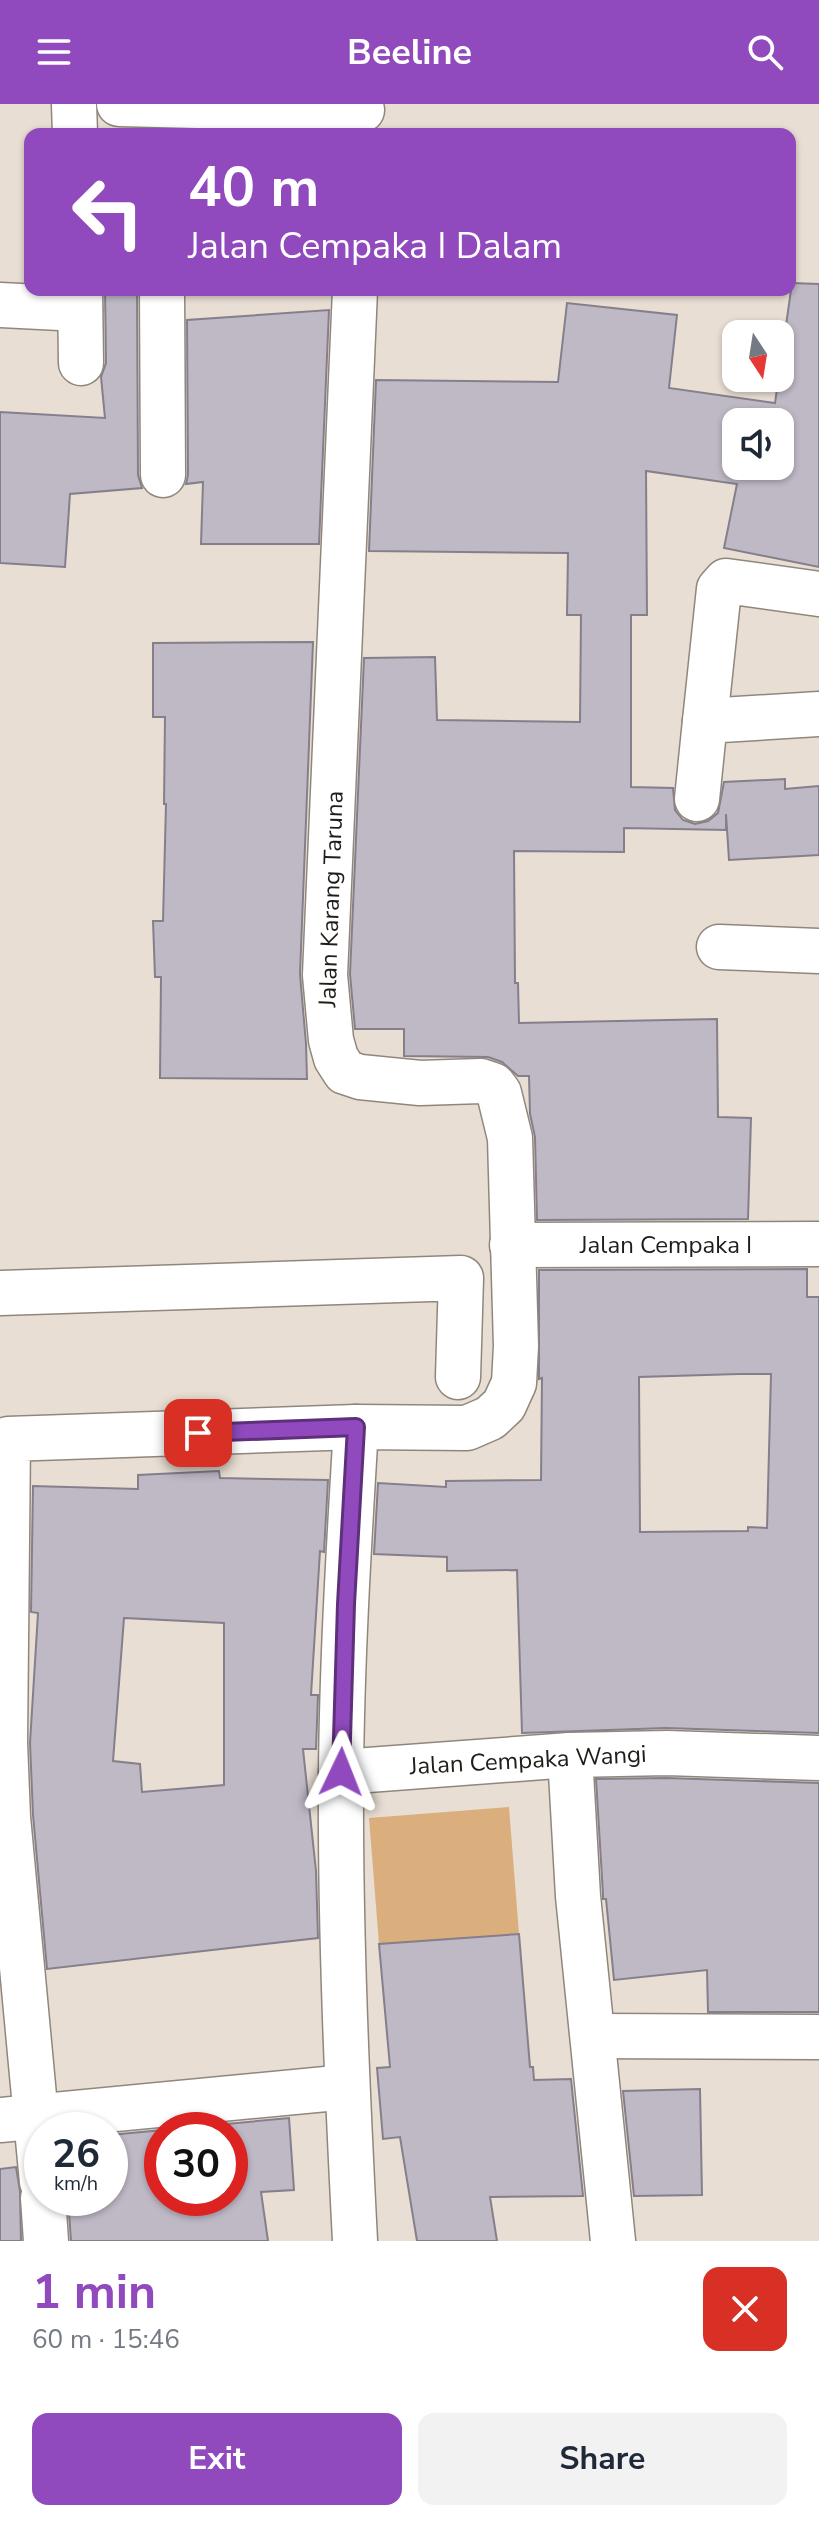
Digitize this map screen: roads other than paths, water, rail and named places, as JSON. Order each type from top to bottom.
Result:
[{"type":"street","points":[[74,104],[75,128]]},
{"type":"street","points":[[119,104],[162,115],[362,116]]},
{"type":"street","points":[[162,296],[163,475]]},
{"type":"street","name":"Jalan Karang Taruna","points":[[355,296],[325,975],[327,1017],[336,1058],[345,1072],[360,1077],[420,1083],[481,1081],[493,1085],[499,1093],[510,1138],[516,1346],[514,1383],[504,1405],[490,1418],[467,1428],[356,1427]]},
{"type":"street","points":[[0,305],[80,299],[81,363]]},
{"type":"street","points":[[697,799],[719,589],[726,581],[819,594]]},
{"type":"street","points":[[705,721],[819,714]]},
{"type":"street","points":[[719,947],[819,951]]},
{"type":"street","name":"Jalan Cempaka I","points":[[512,1245],[819,1244]]},
{"type":"street","points":[[0,1293],[461,1278],[458,1377]]},
{"type":"street","points":[[347,2087],[19,2119],[3,1743],[4,1439],[356,1427],[341,1772],[347,2087],[355,2241]]},
{"type":"street","name":"Jalan Cempaka Wangi","points":[[341,1772],[570,1755],[667,1753],[819,1758]]},
{"type":"street","points":[[570,1755],[578,1896],[613,2241]]},
{"type":"street","points":[[593,2036],[819,2037]]},
{"type":"street","points":[[44,2216],[46,2241]]}]
